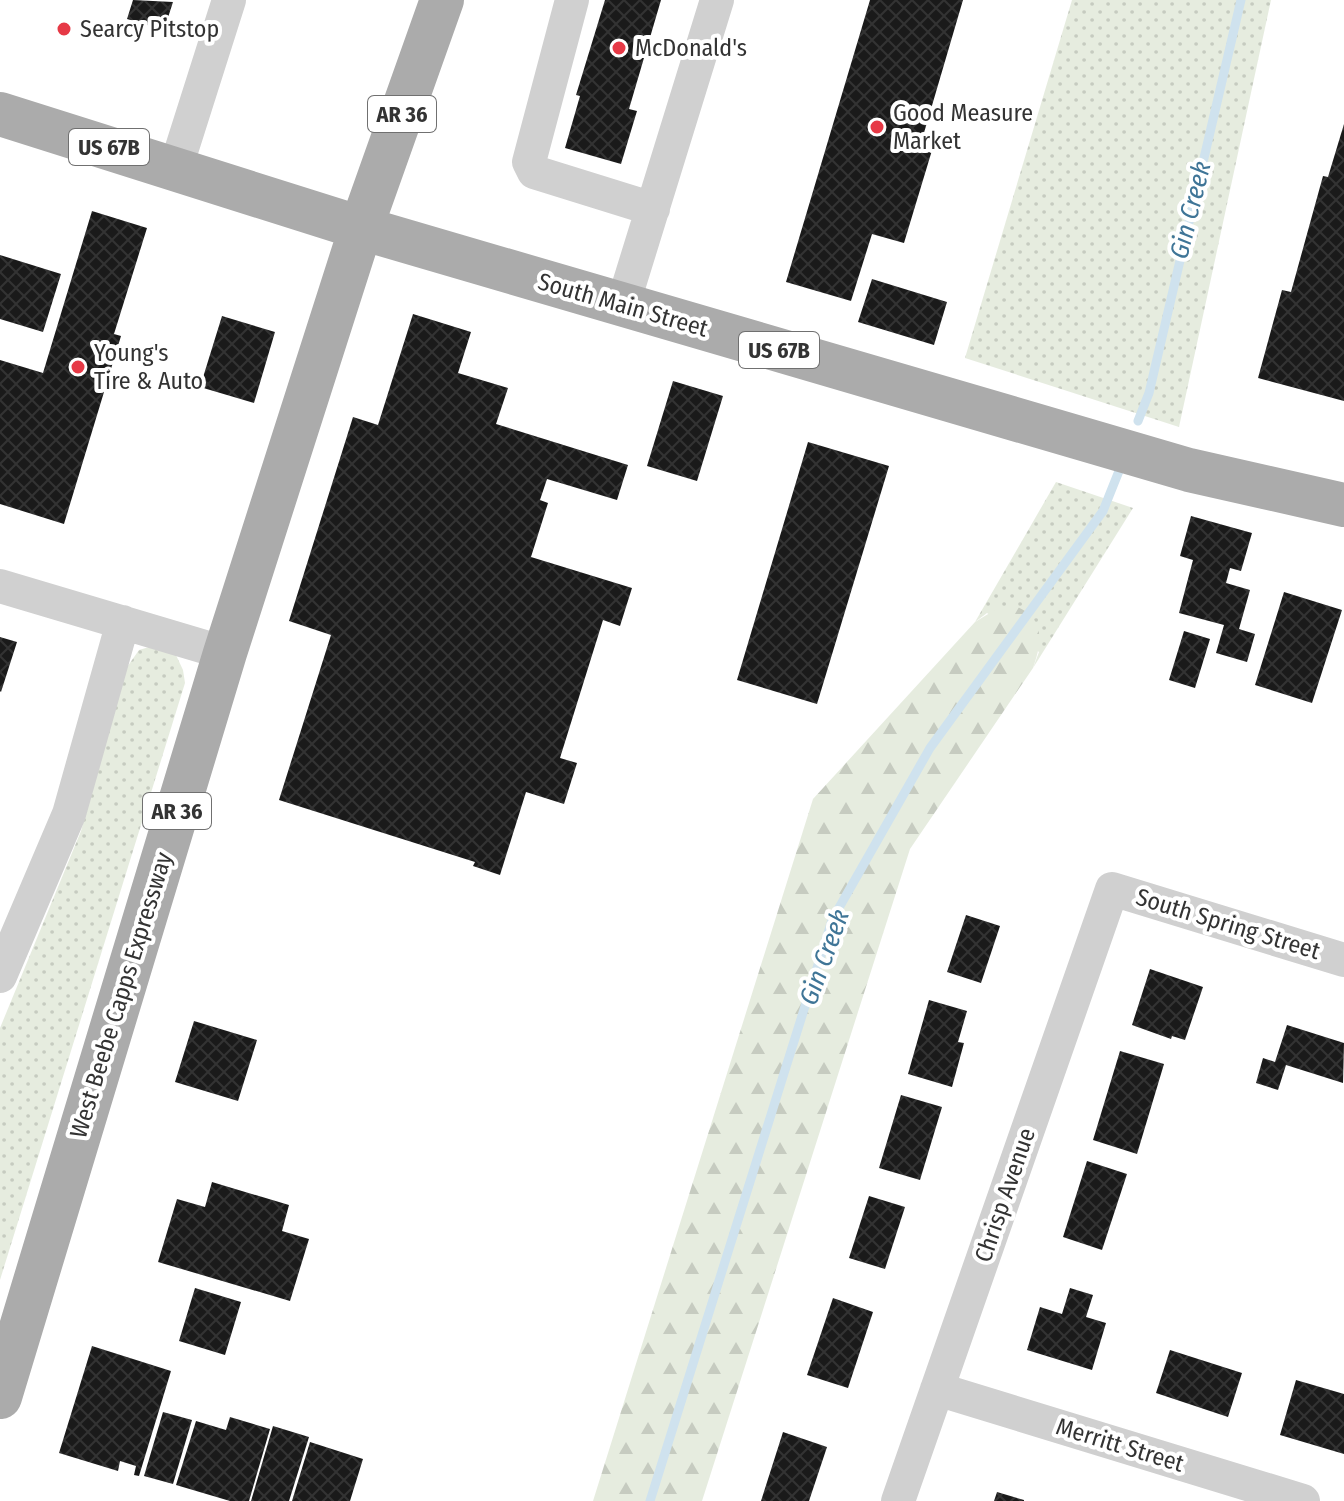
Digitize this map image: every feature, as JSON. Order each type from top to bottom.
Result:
[{"type":"main road","name":"AR 36","points":[[361,228],[442,0]]},
{"type":"main road","name":"South Main Street","points":[[0,114],[176,167],[361,228],[1189,470],[1344,505]]},
{"type":"main road","name":"West Beebe Capps Expressway","points":[[0,1397],[225,653],[361,228]]},
{"type":"street","points":[[176,167],[229,0]]},
{"type":"street","points":[[572,0],[529,162],[534,172],[653,209]]},
{"type":"street","points":[[545,175],[594,0]]},
{"type":"street","points":[[623,304],[653,209],[708,9]]},
{"type":"street","points":[[0,586],[225,653]]},
{"type":"street","points":[[0,976],[69,814],[123,622]]},
{"type":"street","name":"South Spring Street","points":[[1112,889],[1344,960]]},
{"type":"street","name":"Chrisp Avenue","points":[[898,1501],[1112,889]]},
{"type":"street","name":"Merritt Street","points":[[937,1389],[1303,1501]]},
{"type":"green space","points":[[1072,0],[1271,0],[1179,427],[965,358]]},
{"type":"green space","points":[[1056,482],[1133,508],[1033,668],[1039,652],[987,613],[975,622]]},
{"type":"green space","points":[[1012,605],[1031,616],[1039,630],[1039,648],[1033,668],[910,849],[702,1501],[593,1501],[813,799],[975,622],[998,608]]},
{"type":"green space","points":[[156,645],[175,653],[185,683],[0,1280],[0,1028],[81,831],[125,670],[139,650]]},
{"type":"building","points":[[133,0],[173,2],[164,30],[127,19]]},
{"type":"building","name":"McDonald's","points":[[605,0],[661,0],[629,109],[637,111],[621,164],[565,148],[580,96],[576,95]]},
{"type":"building","points":[[870,0],[963,0],[921,143],[933,147],[904,243],[872,234],[851,301],[786,282]]},
{"type":"building","points":[[1344,124],[1344,401],[1258,378],[1282,290],[1291,292],[1323,176],[1328,177]]},
{"type":"building","name":"Young's Tire & Auto","points":[[92,211],[147,228],[114,334],[121,336],[64,524],[0,504],[0,360],[43,373]]},
{"type":"building","points":[[0,255],[61,274],[43,332],[0,319]]},
{"type":"building","points":[[872,279],[947,302],[934,345],[858,322]]},
{"type":"building","points":[[413,314],[471,332],[458,373],[508,388],[496,424],[628,465],[617,500],[547,479],[540,500],[548,503],[531,557],[632,588],[620,626],[603,620],[560,758],[577,763],[564,804],[526,792],[500,875],[473,866],[475,862],[279,800],[331,635],[289,621],[353,417],[378,425]]},
{"type":"building","points":[[222,316],[275,332],[254,403],[200,387]]},
{"type":"building","points":[[673,381],[723,396],[697,481],[647,466]]},
{"type":"building","points":[[808,442],[889,466],[817,704],[737,680]]},
{"type":"building","points":[[1191,516],[1252,533],[1241,571],[1230,568],[1226,583],[1250,590],[1239,629],[1255,634],[1247,662],[1216,653],[1224,625],[1179,613],[1193,560],[1180,556]]},
{"type":"building","points":[[1284,592],[1342,610],[1312,703],[1255,685]]},
{"type":"building","points":[[1184,631],[1210,639],[1195,688],[1169,680]]},
{"type":"building","points":[[0,637],[17,642],[1,692],[0,691]]},
{"type":"building","points":[[966,915],[1000,926],[981,983],[947,972]]},
{"type":"building","points":[[1150,969],[1203,987],[1185,1040],[1172,1036],[1171,1039],[1132,1025]]},
{"type":"building","points":[[929,1000],[967,1011],[958,1042],[964,1043],[952,1087],[908,1074]]},
{"type":"building","points":[[194,1021],[257,1040],[238,1101],[175,1082]]},
{"type":"building","points":[[1287,1025],[1344,1043],[1343,1083],[1286,1065],[1278,1090],[1256,1083],[1263,1058],[1275,1062]]},
{"type":"building","points":[[1120,1051],[1164,1064],[1137,1154],[1093,1140]]},
{"type":"building","points":[[901,1095],[942,1107],[920,1180],[879,1168]]},
{"type":"building","points":[[1087,1161],[1127,1174],[1102,1250],[1063,1237]]},
{"type":"building","points":[[212,1182],[289,1205],[282,1231],[309,1239],[290,1301],[158,1262],[177,1199],[205,1207]]},
{"type":"building","points":[[869,1196],[905,1207],[885,1269],[849,1258]]},
{"type":"building","points":[[195,1288],[241,1302],[225,1355],[179,1341]]},
{"type":"building","points":[[1070,1288],[1093,1295],[1086,1317],[1106,1323],[1092,1370],[1027,1350],[1040,1307],[1062,1314]]},
{"type":"building","points":[[833,1298],[873,1312],[848,1388],[807,1375]]},
{"type":"building","points":[[92,1346],[171,1371],[139,1476],[134,1475],[136,1466],[120,1461],[118,1471],[59,1453]]},
{"type":"building","points":[[1170,1350],[1242,1373],[1228,1417],[1156,1393]]},
{"type":"building","points":[[1296,1380],[1344,1394],[1344,1454],[1280,1435]]},
{"type":"building","points":[[163,1412],[192,1420],[173,1484],[144,1476]]},
{"type":"building","points":[[230,1417],[270,1429],[249,1501],[230,1501],[176,1485],[196,1421],[226,1430]]},
{"type":"building","points":[[273,1426],[309,1437],[289,1501],[251,1501]]},
{"type":"building","points":[[783,1432],[827,1447],[809,1501],[761,1501]]},
{"type":"building","points":[[310,1442],[363,1459],[350,1501],[292,1501]]},
{"type":"building","points":[[997,1492],[1024,1500],[1024,1501],[994,1501]]},
{"type":"waterway","name":"Gin Creek","points":[[1138,421],[1149,393],[1241,0]]},
{"type":"waterway","name":"Gin Creek","points":[[650,1501],[832,920],[930,748],[1103,511],[1119,471]]},
{"type":"place","name":"Searcy Pitstop","points":[[64,29]]},
{"type":"place","name":"McDonald's","points":[[619,48]]},
{"type":"place","name":"Good Measure Market","points":[[877,127]]},
{"type":"place","name":"Young's Tire & Auto","points":[[78,367]]}]
